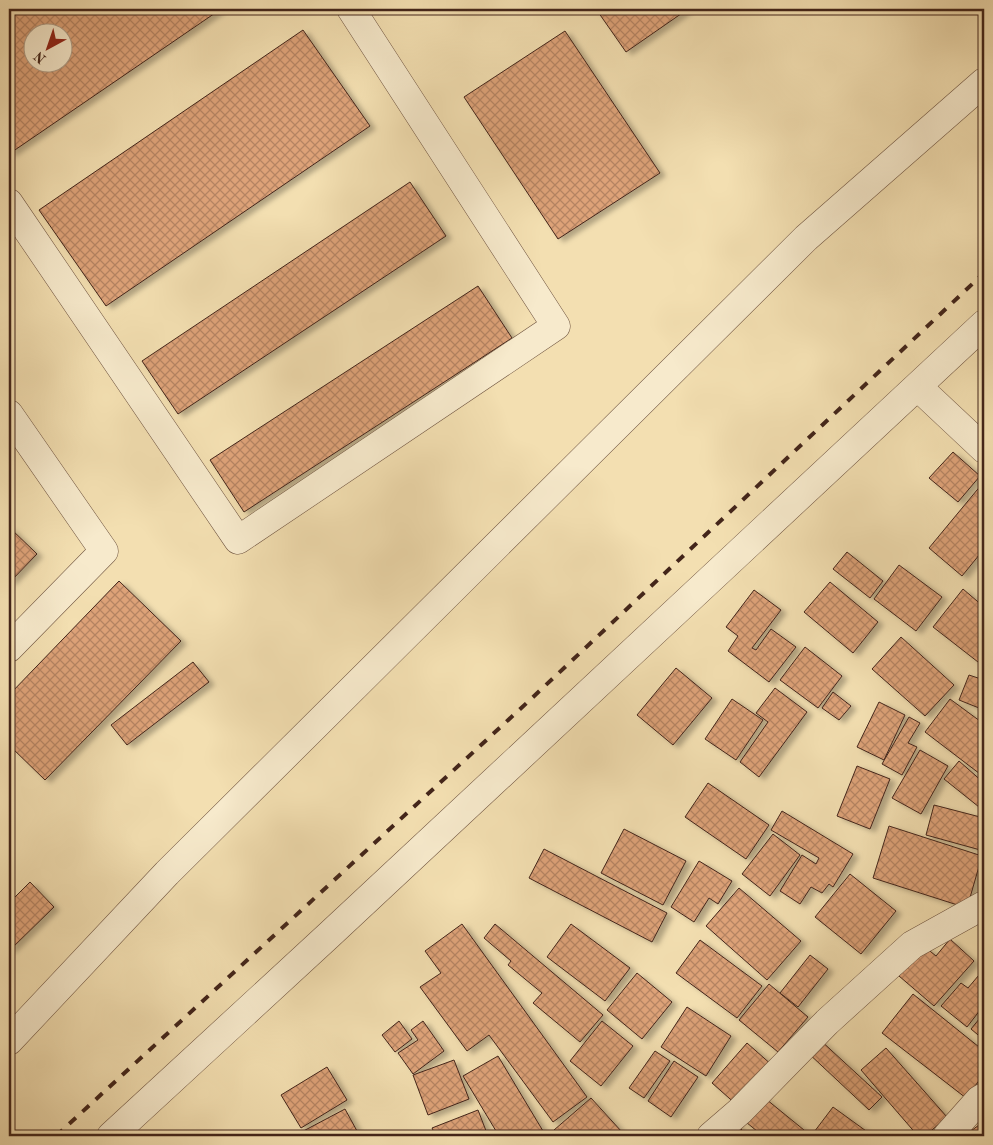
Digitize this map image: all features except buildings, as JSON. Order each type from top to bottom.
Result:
[{"type":"street","points":[[9,203],[238,540],[556,326],[351,9]]},
{"type":"street","points":[[9,1041],[167,873],[792,252],[984,82]]},
{"type":"street","points":[[111,1136],[984,324]]},
{"type":"street","points":[[918,387],[984,449]]},
{"type":"street","points":[[9,414],[104,551],[9,648]]},
{"type":"street","points":[[711,1136],[740,1111],[827,1022],[912,945],[984,905]]},
{"type":"street","points":[[947,1136],[979,1100],[984,1097]]},
{"type":"railway","points":[[56,1136],[531,699],[984,273]]}]
